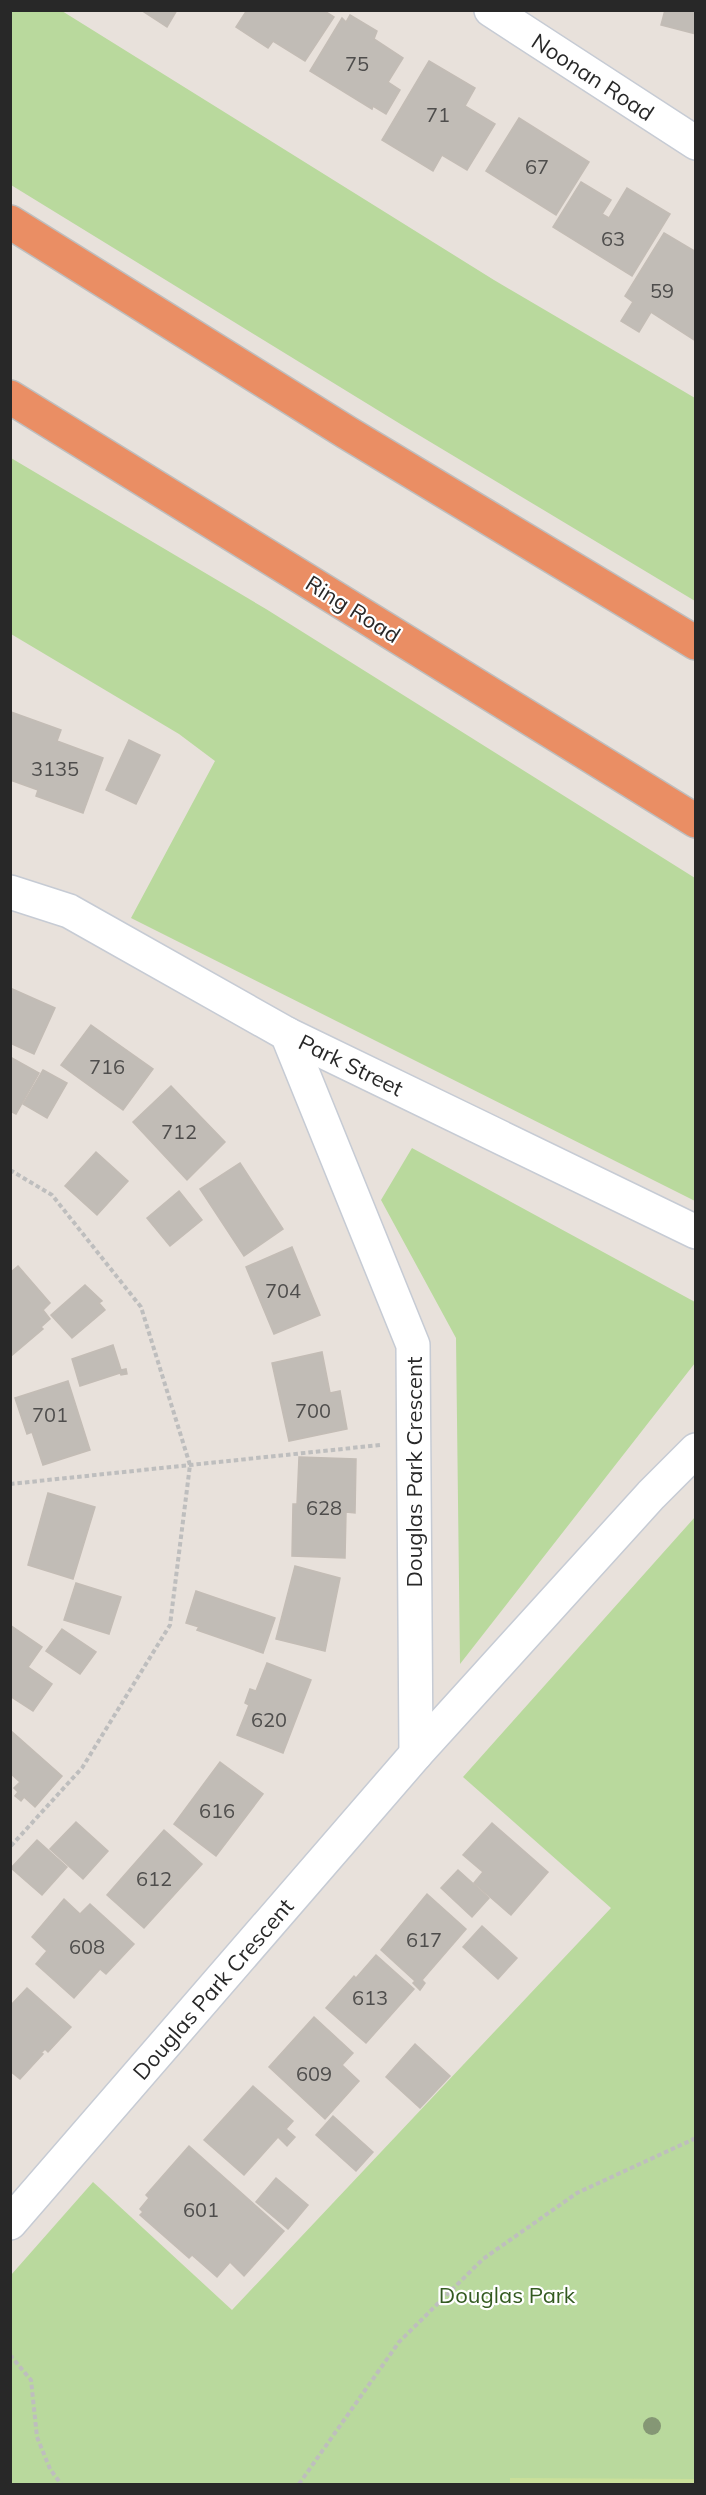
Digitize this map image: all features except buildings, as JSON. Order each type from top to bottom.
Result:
[{"type":"highway","points":[[10,222],[346,432],[696,643]]},
{"type":"highway","name":"Ring Road","points":[[10,397],[696,821]]},
{"type":"street","name":"Noonan Road","points":[[491,10],[696,143]]},
{"type":"street","name":"Park Street","points":[[10,892],[69,911],[287,1034],[696,1232]]},
{"type":"street","name":"Douglas Park Crescent","points":[[287,1034],[413,1345],[416,1755]]},
{"type":"street","name":"Douglas Park Crescent","points":[[10,2223],[416,1755],[651,1495],[696,1450]]},
{"type":"path","points":[[10,1170],[52,1195],[141,1307],[190,1465],[170,1625],[82,1768],[10,1847]]},
{"type":"path","points":[[10,1484],[414,1441]]},
{"type":"path","points":[[299,2484],[399,2342],[483,2259],[577,2193],[696,2138]]},
{"type":"path","points":[[10,2355],[31,2380],[37,2437],[50,2469],[61,2484]]},
{"type":"green space","points":[[10,11],[62,11],[494,280],[695,398],[695,601],[402,425],[11,185]]},
{"type":"green space","points":[[11,458],[266,609],[695,878],[695,1201],[131,918],[215,761],[179,734],[11,634]]},
{"type":"green space","points":[[412,1148],[695,1302],[695,1363],[460,1664],[456,1338],[381,1200]]},
{"type":"green space","name":"Douglas Park","points":[[695,1517],[695,2484],[11,2484],[11,2275],[93,2182],[232,2310],[611,1908],[463,1777]]},
{"type":"green space","points":[[510,2478],[695,2479],[696,2484],[510,2484]]}]
